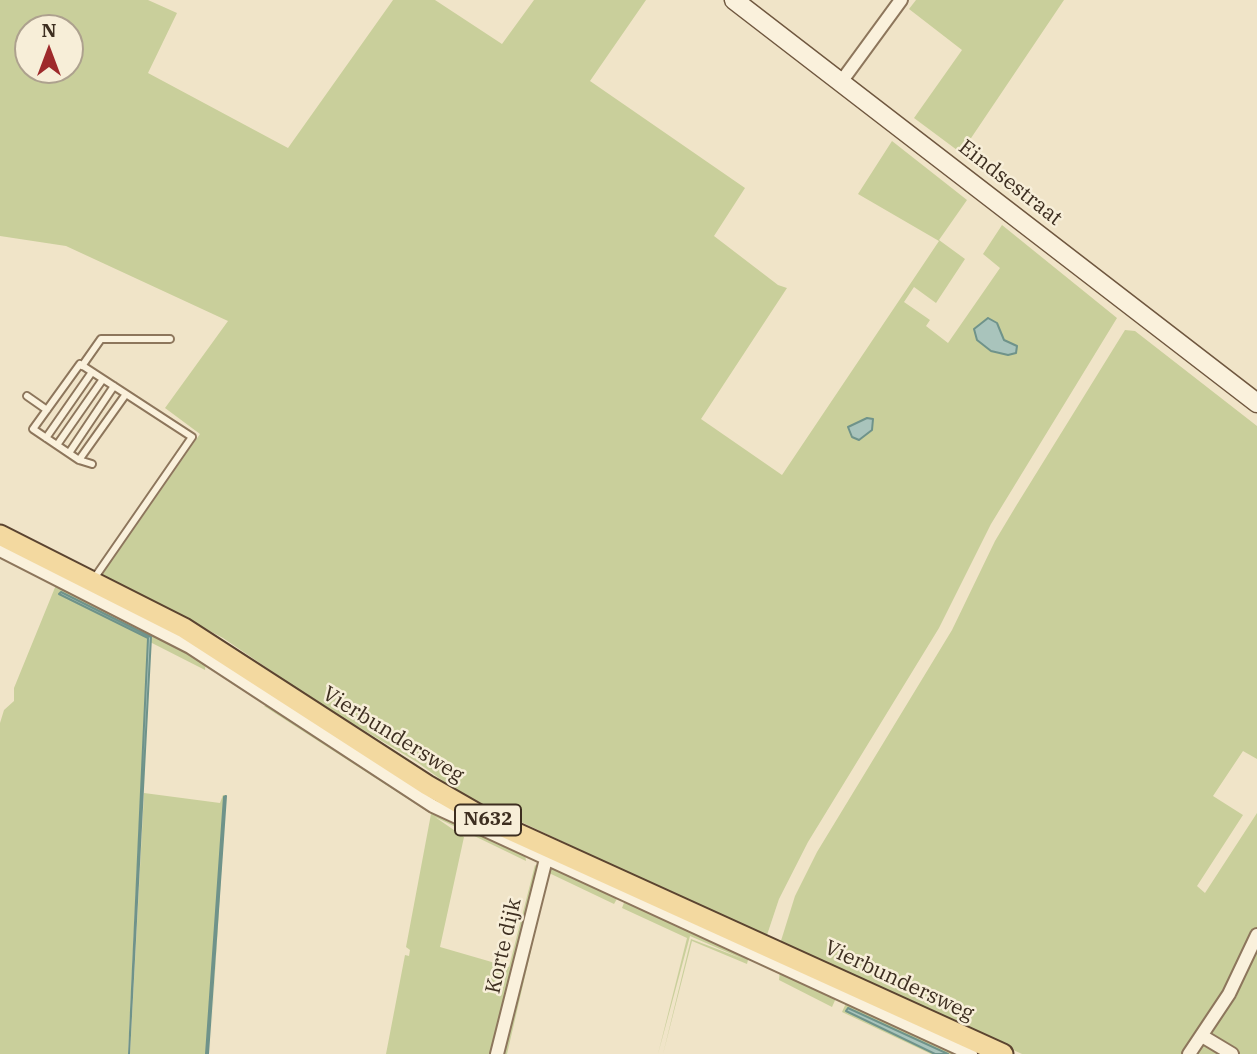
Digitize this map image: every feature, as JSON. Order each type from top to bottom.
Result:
[{"type":"main road","name":"Vierbundersweg","points":[[0,535],[184,628],[428,785],[547,853],[1003,1054]]},
{"type":"street","name":"Eindsestraat","points":[[734,0],[1257,403]]},
{"type":"street","points":[[841,82],[901,0]]},
{"type":"street","name":"Vierbundersweg","points":[[0,550],[190,647],[433,806],[547,853],[971,1054]]},
{"type":"street","name":"Korte dijk","points":[[497,1054],[547,853]]},
{"type":"street","points":[[1189,1054],[1229,995],[1256,939]]},
{"type":"street","points":[[1202,1036],[1232,1054]]},
{"type":"lane","points":[[82,366],[101,339],[170,339]]},
{"type":"lane","points":[[92,464],[79,460],[33,429],[80,364],[192,437],[92,582]]},
{"type":"lane","points":[[46,438],[92,372]]},
{"type":"lane","points":[[57,445],[103,379]]},
{"type":"lane","points":[[69,453],[114,386]]},
{"type":"lane","points":[[79,460],[126,394]]},
{"type":"lane","points":[[27,396],[47,410]]},
{"type":"green space","points":[[0,0],[148,0],[177,13],[148,73],[288,148],[393,0],[435,0],[502,44],[534,0],[646,0],[590,81],[745,188],[714,236],[778,285],[787,288],[701,419],[782,475],[939,241],[858,194],[892,141],[967,200],[939,240],[965,259],[936,303],[914,287],[904,302],[930,320],[926,326],[948,343],[1000,268],[983,254],[1002,225],[1117,318],[991,524],[939,628],[808,842],[779,899],[766,938],[458,792],[417,762],[323,706],[223,638],[102,575],[200,434],[165,408],[228,321],[66,246],[0,236]],"holes":[[[997,323],[1004,340],[1018,346],[1008,355],[991,351],[977,340]]]},
{"type":"green space","points":[[916,0],[1064,0],[961,153],[914,118],[962,50],[909,9]]},
{"type":"green space","points":[[1125,330],[1135,331],[1257,426],[1257,759],[1243,751],[1213,796],[1243,815],[1197,886],[1205,893],[1257,813],[1257,1054],[1196,1054],[1237,996],[1227,987],[1181,1054],[1022,1054],[780,944],[795,896],[817,852],[952,630],[995,541]]},
{"type":"green space","points":[[56,585],[206,660],[205,670],[150,642],[150,636],[60,592],[148,638],[128,1054],[0,1054],[0,723],[4,710],[14,701],[14,688]]},
{"type":"green space","points":[[273,703],[525,854],[526,861],[435,817],[464,837],[440,947],[509,967],[535,865],[540,868],[495,1054],[386,1054],[405,955],[409,956],[410,950],[406,947],[431,814],[264,706]]},
{"type":"green space","points":[[144,793],[220,803],[223,795],[226,795],[210,1054],[225,796],[206,1054],[130,1054]]},
{"type":"green space","points":[[547,864],[618,897],[614,904],[549,873],[507,1054],[501,1054]]},
{"type":"green space","points":[[625,900],[749,956],[747,964],[692,941],[663,1054],[691,939],[743,959],[690,936],[658,1054],[687,938],[622,908]]},
{"type":"green space","points":[[780,970],[837,996],[832,1007],[779,980]]},
{"type":"green space","points":[[847,1001],[965,1054],[948,1054],[848,1008],[846,1011],[935,1054],[931,1054],[842,1012]]},
{"type":"water","points":[[988,318],[997,323],[1004,340],[1017,346],[1016,353],[1008,355],[991,351],[977,340],[974,329]]},
{"type":"water","points":[[867,418],[873,419],[872,430],[859,440],[852,437],[848,427]]},
{"type":"water","points":[[61,592],[151,637],[129,1054],[148,638],[59,594]]},
{"type":"water","points":[[226,796],[208,1054],[206,1054],[224,797]]},
{"type":"water","points":[[848,1008],[948,1054],[935,1054],[846,1011]]}]
